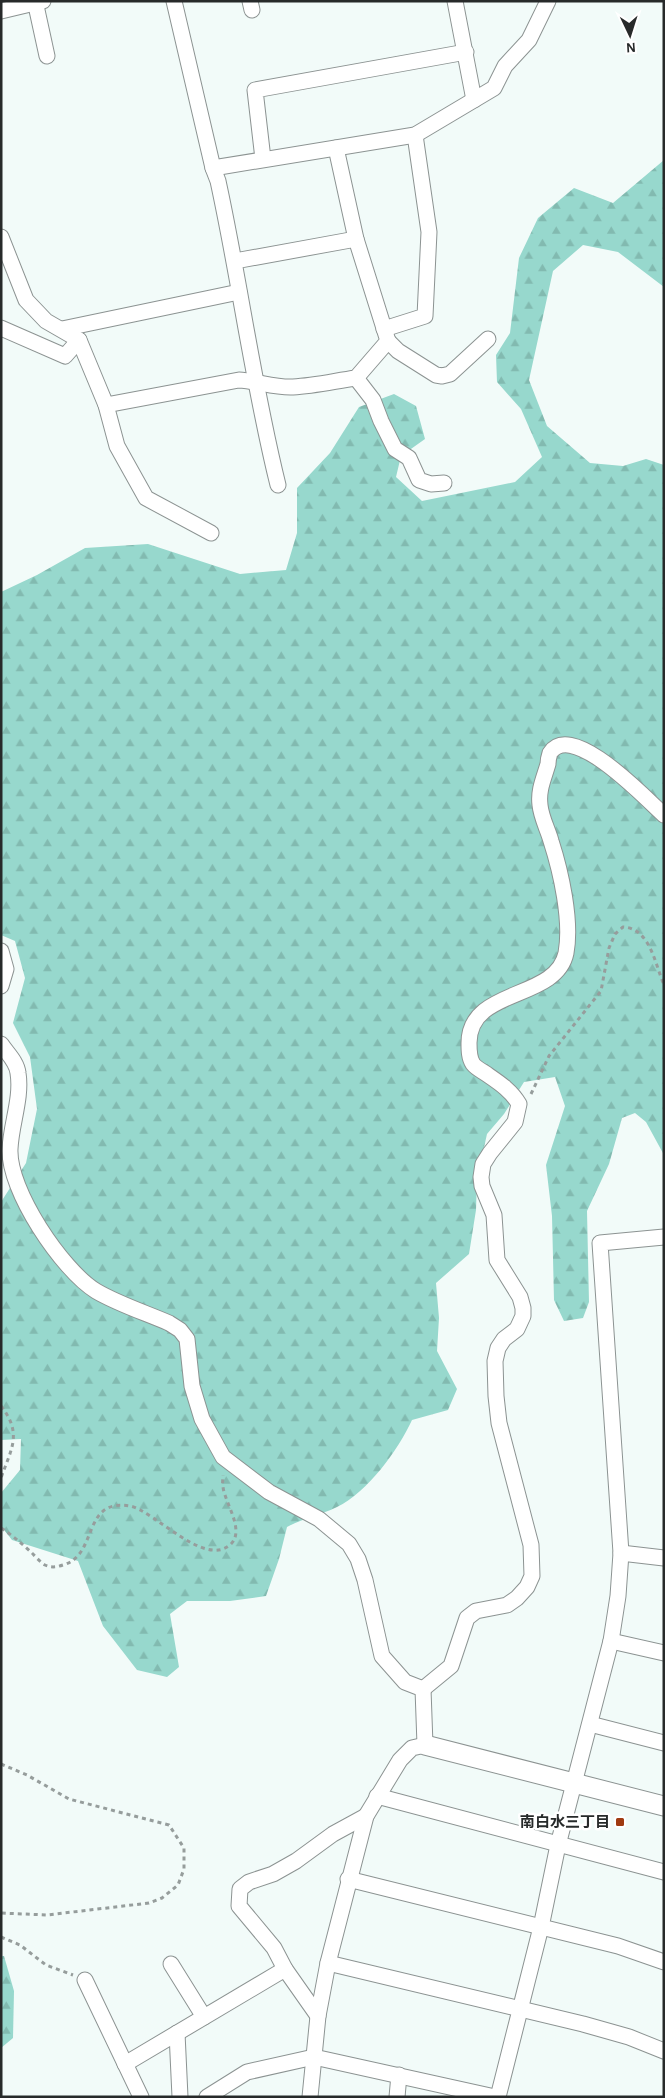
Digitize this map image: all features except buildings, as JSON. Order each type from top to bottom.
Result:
[{"type":"street","points":[[174,1],[213,168],[218,181],[235,261],[239,292],[269,451],[278,485]]},
{"type":"street","points":[[456,1],[474,100]]},
{"type":"street","points":[[213,168],[415,136],[494,88],[505,66],[529,40],[548,1]]},
{"type":"street","points":[[1,11],[38,2],[47,56]]},
{"type":"street","points":[[263,159],[255,90],[466,52]]},
{"type":"street","points":[[106,405],[239,380],[293,387],[356,378],[386,335],[425,316],[428,232],[415,136]]},
{"type":"street","points":[[336,148],[356,240],[386,335],[398,351],[442,376],[450,374],[488,339]]},
{"type":"street","points":[[1,236],[26,300],[46,321],[79,340],[106,405],[117,446],[146,498],[211,532]]},
{"type":"street","points":[[235,261],[356,240]]},
{"type":"street","points":[[62,329],[239,292]]},
{"type":"street","points":[[1,328],[65,356],[79,340]]},
{"type":"street","points":[[356,378],[373,400],[395,449],[409,458],[419,480],[432,484],[444,483]]},
{"type":"street","points":[[423,1689],[451,1666],[468,1618],[476,1611],[507,1605],[512,1602],[527,1586],[532,1576],[532,1546],[499,1423],[496,1396],[495,1361],[498,1348],[504,1339],[518,1329],[523,1316],[523,1308],[520,1297],[497,1260],[494,1215],[482,1186],[481,1177],[483,1164],[515,1122],[519,1104],[500,1083],[474,1065],[469,1053],[469,1038],[477,1018],[487,1007],[542,982],[556,972],[564,962],[568,934],[562,880],[540,807],[540,789],[550,753],[557,748],[568,746],[582,748],[597,756],[630,783],[664,816]]},
{"type":"street","points":[[1,951],[6,969],[1,986]]},
{"type":"street","points":[[1,1044],[14,1060],[18,1073],[17,1104],[10,1148],[13,1174],[40,1227],[80,1279],[98,1292],[169,1323],[180,1330],[187,1339],[192,1386],[202,1418],[223,1457],[269,1492],[319,1519],[349,1544],[358,1559],[365,1580],[382,1656],[405,1682],[423,1689]]},
{"type":"street","points":[[207,2097],[247,2072],[314,2057],[497,2097],[541,1927],[558,1845],[611,1641],[618,1596],[621,1553],[600,1243],[664,1238]]},
{"type":"street","points":[[621,1553],[664,1558]]},
{"type":"street","points":[[611,1641],[664,1653]]},
{"type":"street","points":[[423,1689],[425,1745]]},
{"type":"street","points":[[590,1724],[664,1743]]},
{"type":"street","points":[[310,2097],[318,2016],[328,1963],[348,1879],[366,1816],[400,1760],[412,1748],[425,1745],[664,1806]]},
{"type":"street","points":[[377,1796],[664,1872]]},
{"type":"street","points":[[318,2016],[285,1969],[274,1948],[239,1906],[240,1889],[248,1882],[273,1874],[296,1861],[332,1834],[366,1816]]},
{"type":"street","points":[[348,1879],[618,1946],[664,1962]]},
{"type":"street","points":[[328,1963],[629,2037],[664,2052]]},
{"type":"street","points":[[171,1964],[204,2017]]},
{"type":"street","points":[[126,2064],[285,1969]]},
{"type":"street","points":[[85,1980],[141,2097]]},
{"type":"street","points":[[177,2033],[180,2097]]},
{"type":"street","points":[[397,2097],[399,2075]]},
{"type":"path","points":[[519,1104],[531,1093],[549,1056],[559,1041],[601,991],[609,948],[614,934],[622,927],[632,928],[640,932],[647,941],[664,985]]},
{"type":"path","points":[[1,1406],[7,1413],[13,1429],[14,1443],[1,1478]]},
{"type":"path","points":[[1,1528],[14,1536],[44,1565],[56,1567],[70,1563],[82,1551],[92,1525],[105,1508],[118,1504],[138,1508],[186,1541],[213,1550],[225,1549],[232,1542],[236,1531],[223,1487],[223,1457]]},
{"type":"path","points":[[1,1764],[27,1775],[69,1799],[169,1826],[184,1848],[184,1870],[178,1885],[162,1898],[149,1903],[47,1915],[1,1913]]},
{"type":"path","points":[[1,1937],[20,1945],[46,1965],[85,1980]]},
{"type":"green space","points":[[664,160],[664,287],[618,252],[583,245],[553,271],[529,380],[547,426],[590,463],[623,466],[646,459],[664,465],[664,1155],[646,1122],[635,1113],[622,1118],[609,1164],[587,1211],[589,1302],[583,1318],[564,1321],[554,1300],[552,1216],[546,1165],[565,1106],[555,1077],[524,1082],[504,1114],[487,1134],[477,1179],[476,1210],[469,1254],[436,1283],[439,1318],[437,1351],[457,1389],[448,1410],[412,1420],[399,1444],[381,1469],[371,1481],[349,1500],[331,1510],[287,1527],[279,1559],[266,1596],[230,1601],[187,1601],[170,1614],[179,1667],[167,1677],[137,1670],[103,1626],[78,1561],[12,1540],[1,1526],[1,1493],[20,1470],[21,1439],[1,1440],[1,1202],[26,1163],[37,1109],[30,1057],[13,1023],[25,978],[15,941],[1,935],[1,592],[37,575],[85,548],[148,544],[240,574],[286,570],[297,533],[297,488],[330,453],[359,407],[394,394],[416,406],[425,439],[401,456],[396,477],[422,501],[515,482],[542,457],[521,409],[497,382],[496,355],[510,333],[519,258],[538,218],[574,188],[613,203]]},
{"type":"green space","points":[[1,1956],[4,1956],[14,1991],[13,2038],[1,2048]]},
{"type":"place","name":"南白水三丁目","points":[[620,1822]]}]
